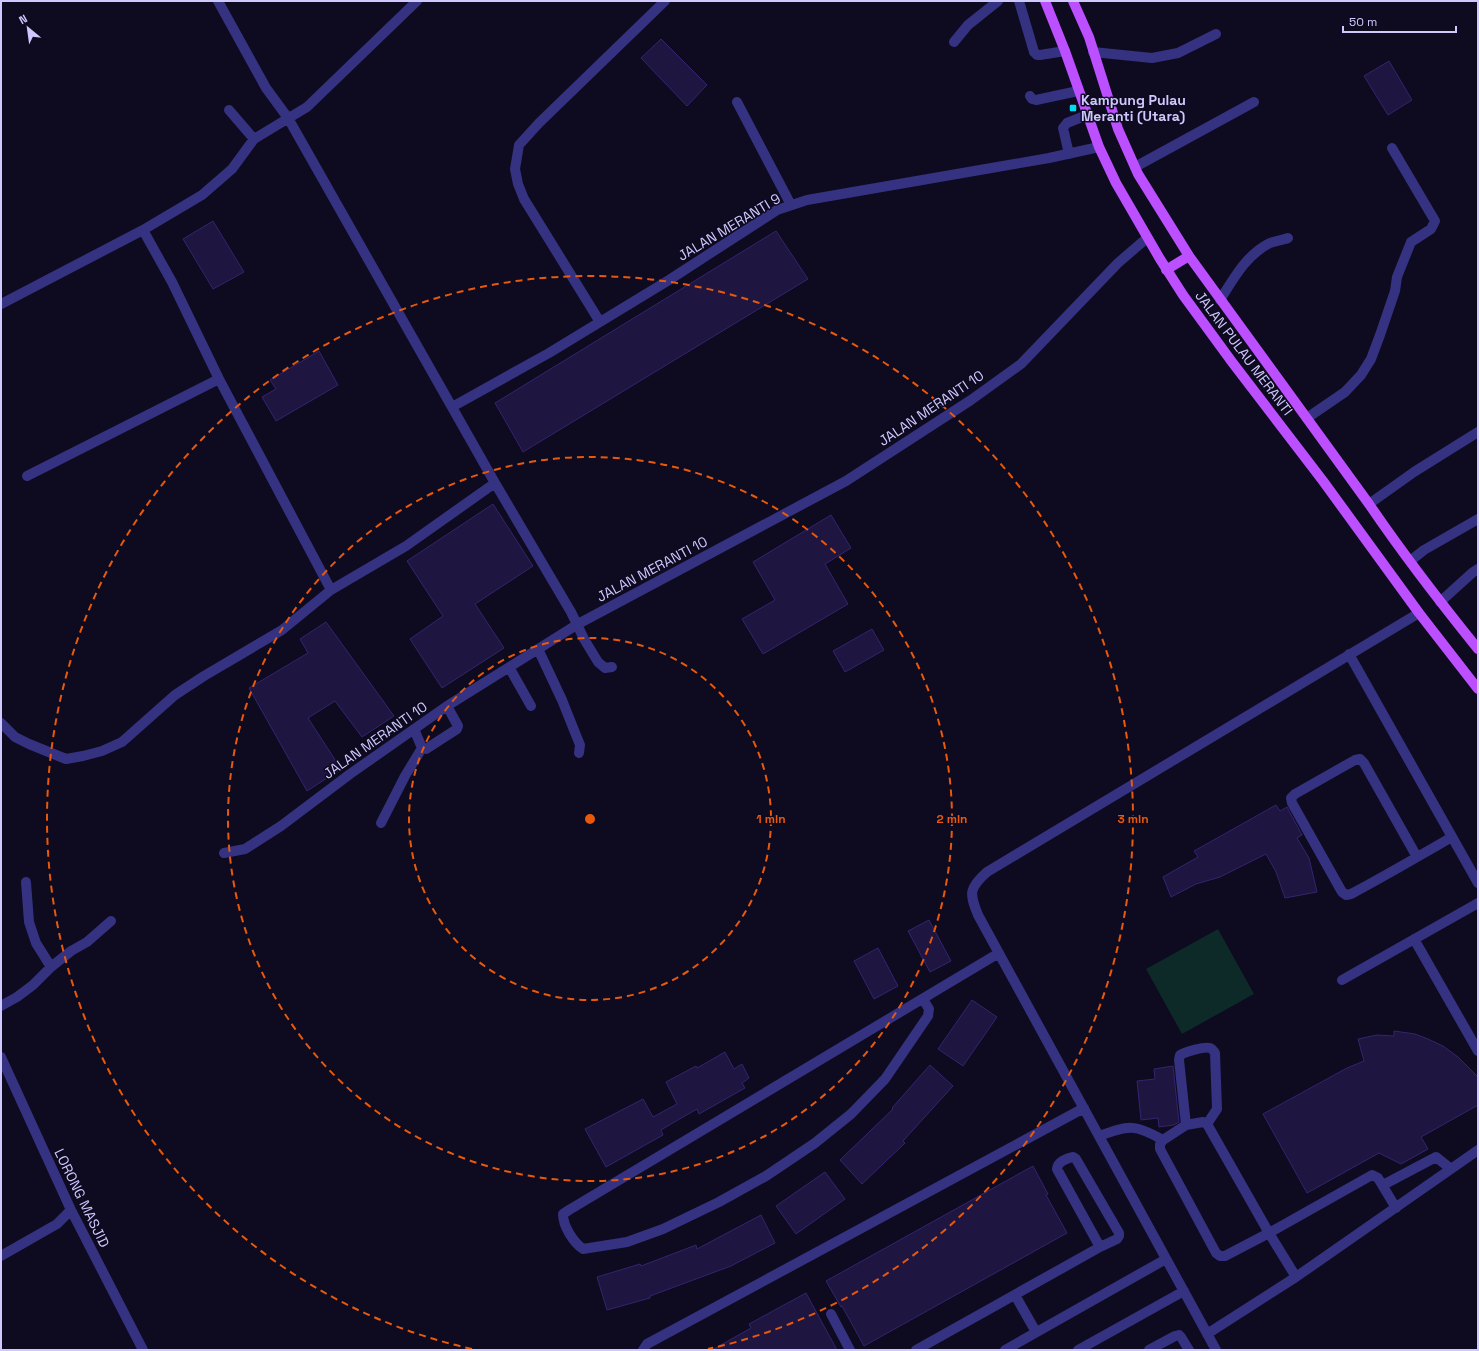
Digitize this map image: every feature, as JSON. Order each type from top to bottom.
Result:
[{"type":"main road","name":"JALAN PULAU MERANTI","points":[[1045,1],[1065,51],[1099,147],[1116,183],[1166,270],[1419,613],[1478,689]]},
{"type":"main road","name":"JALAN PULAU MERANTI","points":[[1073,1],[1089,37],[1118,129],[1138,174],[1189,256],[1440,602],[1478,650]]},
{"type":"main road","points":[[1166,270],[1189,256]]},
{"type":"street","points":[[218,1],[266,88],[288,118],[372,269],[495,483],[541,558],[578,624],[584,639],[598,662],[605,668],[612,667]]},
{"type":"street","points":[[1,304],[143,230],[202,195],[232,169],[254,139],[307,107],[417,1]]},
{"type":"street","points":[[600,322],[524,199],[518,184],[515,169],[519,145],[539,123],[665,1]]},
{"type":"street","points":[[954,42],[968,25],[998,1]]},
{"type":"street","points":[[1019,1],[1034,52],[1037,55],[1040,55],[1065,51]]},
{"type":"street","points":[[1093,52],[1152,58],[1178,53],[1216,34]]},
{"type":"street","points":[[1030,96],[1032,100],[1036,100],[1078,91]]},
{"type":"street","points":[[737,102],[791,205]]},
{"type":"street","points":[[1135,167],[1254,102]]},
{"type":"street","points":[[229,110],[254,139]]},
{"type":"street","points":[[1069,154],[1063,128],[1064,125],[1087,115]]},
{"type":"street","name":"JALAN MERANTI 9","points":[[452,407],[549,353],[669,280],[777,210],[807,200],[1069,154],[1099,147]]},
{"type":"street","points":[[1306,418],[1345,392],[1361,375],[1371,359],[1380,336],[1395,291],[1397,277],[1411,242],[1431,229],[1435,221],[1392,148]]},
{"type":"street","points":[[143,230],[172,282],[219,379],[331,590]]},
{"type":"street","name":"JALAN MERANTI 10","points":[[224,853],[245,849],[281,826],[350,774],[447,706],[578,624],[846,481],[971,400],[1021,364],[1118,263],[1147,238]]},
{"type":"street","points":[[1220,300],[1249,258],[1271,243],[1288,238]]},
{"type":"street","points":[[27,476],[219,379]]},
{"type":"street","points":[[1369,504],[1414,472],[1478,432]]},
{"type":"street","points":[[1,722],[15,736],[29,744],[66,759],[102,751],[122,742],[175,694],[282,630],[331,590],[406,546],[495,483]]},
{"type":"street","points":[[1410,561],[1424,550],[1478,519]]},
{"type":"street","points":[[1440,602],[1472,573],[1478,570]]},
{"type":"street","points":[[1216,1350],[978,915],[971,891],[976,882],[987,872],[1419,613]]},
{"type":"street","points":[[538,649],[562,700],[580,745],[579,753]]},
{"type":"street","points":[[1350,654],[1478,883]]},
{"type":"street","points":[[509,667],[531,706]]},
{"type":"street","points":[[422,748],[426,749],[458,729],[458,726],[447,706]]},
{"type":"street","points":[[414,730],[422,748]]},
{"type":"street","points":[[381,823],[405,776],[422,748]]},
{"type":"street","points":[[1417,857],[1364,763],[1360,760],[1355,760],[1295,794],[1291,798],[1292,803],[1342,892],[1346,895],[1351,894],[1417,857],[1452,837]]},
{"type":"street","points":[[26,882],[29,922],[36,943],[51,967]]},
{"type":"street","points":[[1342,980],[1478,903]]},
{"type":"street","points":[[1,1006],[34,986],[51,967],[71,951],[87,942],[111,921]]},
{"type":"street","points":[[1414,939],[1478,1051]]},
{"type":"street","points":[[923,999],[928,1009],[928,1016],[885,1079],[851,1114],[815,1143],[766,1176],[719,1202],[663,1229],[620,1244],[583,1249],[576,1245],[563,1221],[563,1214],[999,953]]},
{"type":"street","points":[[1186,1125],[1179,1060],[1180,1055],[1185,1052],[1208,1047],[1212,1048],[1215,1053],[1217,1109],[1208,1124]]},
{"type":"street","name":"LORONG MASJID","points":[[1,1057],[71,1210],[143,1350]]},
{"type":"street","points":[[642,1350],[647,1344],[1084,1108]]},
{"type":"street","points":[[1296,1277],[1269,1233],[1208,1124],[1203,1122],[1186,1125],[1163,1140],[1160,1144],[1160,1149],[1216,1253],[1220,1256],[1225,1256],[1269,1233],[1372,1175],[1378,1178],[1396,1208]]},
{"type":"street","points":[[1099,1136],[1132,1126],[1147,1131],[1163,1140]]},
{"type":"street","points":[[1207,1334],[1296,1277],[1478,1150]]},
{"type":"street","points":[[916,1350],[1100,1247],[1117,1239],[1119,1233],[1076,1159],[1074,1156],[1070,1157],[1059,1163],[1057,1169],[1100,1247]]},
{"type":"street","points":[[1383,1185],[1436,1157],[1451,1169]]},
{"type":"street","points":[[1,1256],[57,1224],[71,1210]]},
{"type":"street","points":[[1005,1350],[1166,1259]]},
{"type":"street","points":[[1078,1350],[1184,1291]]},
{"type":"street","points":[[1015,1295],[1036,1332]]},
{"type":"street","points":[[831,1314],[850,1350]]},
{"type":"street","points":[[1150,1350],[1179,1335],[1189,1350]]},
{"type":"green space","points":[[1218,929],[1254,994],[1182,1034],[1146,969]]},
{"type":"building","points":[[661,39],[707,85],[687,106],[641,58]]},
{"type":"building","points":[[1389,61],[1412,100],[1388,115],[1364,76]]},
{"type":"building","points":[[213,221],[244,272],[213,289],[183,239]]},
{"type":"building","points":[[776,231],[808,279],[523,452],[495,403]]},
{"type":"building","points":[[319,351],[338,385],[276,421],[262,397],[276,389],[270,380]]},
{"type":"building","points":[[493,504],[533,566],[475,604],[504,648],[442,688],[410,639],[443,616],[407,561]]},
{"type":"building","points":[[831,515],[851,548],[825,564],[848,604],[763,654],[742,619],[775,600],[753,562]]},
{"type":"building","points":[[326,622],[394,716],[362,737],[335,701],[308,718],[341,769],[307,791],[249,688],[308,653],[300,639]]},
{"type":"building","points":[[872,629],[884,650],[845,672],[833,651]]},
{"type":"building","points":[[1276,805],[1280,811],[1287,807],[1302,835],[1297,838],[1309,858],[1317,892],[1285,898],[1276,872],[1266,854],[1220,877],[1196,884],[1171,897],[1163,877],[1198,857],[1194,851]]},
{"type":"building","points":[[929,920],[951,961],[930,972],[908,931]]},
{"type":"building","points":[[878,948],[898,986],[874,999],[854,961]]},
{"type":"building","points":[[972,1000],[997,1017],[963,1066],[938,1049]]},
{"type":"building","points":[[1394,1031],[1415,1034],[1428,1039],[1443,1046],[1458,1057],[1478,1077],[1478,1105],[1421,1137],[1428,1149],[1401,1164],[1379,1153],[1307,1193],[1263,1114],[1347,1068],[1364,1061],[1358,1039],[1377,1035],[1394,1036]]},
{"type":"building","points":[[725,1052],[734,1069],[742,1064],[749,1078],[742,1083],[745,1088],[699,1114],[697,1109],[661,1130],[663,1135],[606,1167],[585,1129],[643,1099],[653,1117],[677,1104],[666,1082],[696,1066],[697,1068]]},
{"type":"building","points":[[930,1065],[953,1086],[903,1141],[905,1143],[862,1184],[840,1160],[893,1109],[892,1108]]},
{"type":"building","points":[[1173,1066],[1179,1122],[1174,1125],[1159,1127],[1158,1118],[1141,1120],[1137,1081],[1155,1079],[1154,1069]]},
{"type":"building","points":[[1033,1166],[1048,1194],[1046,1195],[1067,1233],[864,1346],[826,1281]]},
{"type":"building","points":[[825,1172],[845,1199],[796,1234],[776,1206]]},
{"type":"building","points":[[761,1215],[775,1243],[731,1266],[650,1296],[650,1298],[607,1310],[597,1277],[640,1264],[641,1266],[696,1245],[697,1249]]},
{"type":"building","points":[[806,1293],[837,1350],[712,1350],[751,1328],[749,1324]]},
{"type":"place","name":"Kampung Pulau Meranti (Utara)","points":[[1073,108]]}]
